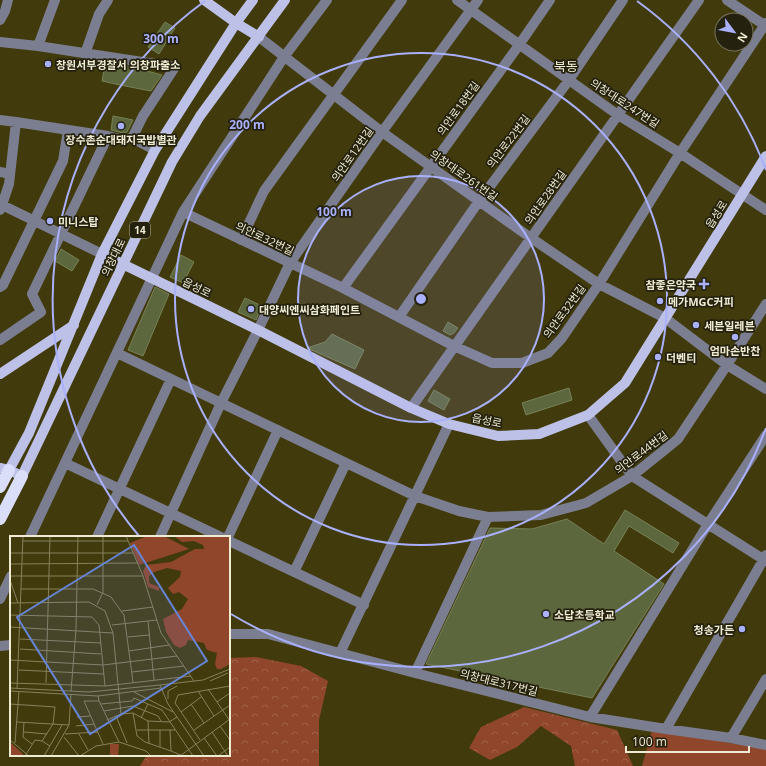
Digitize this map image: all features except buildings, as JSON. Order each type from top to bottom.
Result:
[{"type":"highway","name":"의창대로","points":[[0,487],[5,469]]},
{"type":"highway","name":"의창대로","points":[[0,519],[22,476]]},
{"type":"main road","points":[[204,0],[236,23],[259,37]]},
{"type":"main road","name":"의창대로","points":[[5,469],[29,433],[102,254],[155,150],[236,23],[253,0]]},
{"type":"main road","name":"의창대로","points":[[22,476],[172,162],[200,116],[285,0]]},
{"type":"main road","name":"읍성로","points":[[102,254],[258,330],[410,408],[449,424],[498,436],[540,434],[588,415],[625,383],[766,156]]},
{"type":"main road","points":[[0,374],[74,325]]},
{"type":"main road","points":[[5,469],[22,476]]},
{"type":"street","points":[[0,20],[5,11],[8,0]]},
{"type":"street","points":[[38,46],[55,0]]},
{"type":"street","points":[[85,54],[99,14],[108,0]]},
{"type":"street","points":[[30,536],[183,212],[284,57],[327,0]]},
{"type":"street","points":[[241,240],[264,191],[402,0]]},
{"type":"street","name":"의창대로247번길","points":[[457,0],[618,115],[680,153],[766,210]]},
{"type":"street","name":"의안로12번길","points":[[160,536],[222,403],[290,263],[382,132],[478,0]]},
{"type":"street","name":"의안로18번길","points":[[343,288],[550,0]]},
{"type":"street","name":"의안로22번길","points":[[399,317],[479,201],[569,80],[623,0]]},
{"type":"street","name":"의안로28번길","points":[[410,408],[699,0]]},
{"type":"street","points":[[727,0],[766,25]]},
{"type":"street","name":"의안로32번길","points":[[183,212],[343,288],[454,346],[492,363],[522,363],[548,353],[562,338],[599,284],[680,153],[766,25]]},
{"type":"street","name":"의창대로261번길","points":[[259,37],[382,132],[531,238],[599,284],[665,318],[727,365],[766,389]]},
{"type":"street","points":[[0,42],[38,46],[175,67],[143,116],[132,138]]},
{"type":"street","points":[[0,120],[108,136],[123,140],[132,138],[155,150]]},
{"type":"street","points":[[16,122],[5,173],[9,184],[1,207],[34,221],[102,254]]},
{"type":"street","points":[[0,287],[3,285],[63,161],[68,130]]},
{"type":"street","points":[[0,340],[41,312],[32,294],[108,136]]},
{"type":"street","name":"의안로44번길","points":[[117,353],[415,496],[459,511],[488,517],[541,515],[586,503],[632,476],[678,439],[766,304]]},
{"type":"street","points":[[97,536],[171,379]]},
{"type":"street","points":[[588,415],[632,476],[765,558],[666,729]]},
{"type":"street","points":[[340,653],[449,424]]},
{"type":"street","points":[[228,536],[278,430]]},
{"type":"street","points":[[590,717],[708,524],[766,435]]},
{"type":"street","points":[[65,463],[219,536]]},
{"type":"street","points":[[294,572],[346,463]]},
{"type":"street","points":[[416,673],[488,517]]},
{"type":"street","points":[[230,541],[364,605]]},
{"type":"street","points":[[0,599],[10,578]]},
{"type":"street","name":"의창대로317번길","points":[[230,634],[268,634],[590,717],[731,738],[766,745]]},
{"type":"street","points":[[0,646],[10,645]]},
{"type":"street","points":[[731,738],[766,679]]},
{"type":"green space","points":[[256,657],[301,666],[328,681],[319,720],[319,766],[140,766],[146,756],[230,756],[230,658]]},
{"type":"green space","points":[[524,707],[617,730],[633,766],[575,766],[571,746],[541,726],[517,747],[490,760],[469,748],[481,727]]},
{"type":"green space","points":[[652,730],[766,749],[766,766],[642,766]]},
{"type":"place","name":"창원서부경찰서 의창파출소","points":[[48,64]]},
{"type":"place","name":"장수촌순대돼지국밥별관","points":[[121,126]]},
{"type":"place","name":"미니스탑","points":[[50,221]]},
{"type":"place","name":"참좋은약국","points":[[704,284]]},
{"type":"place","name":"메가MGC커피","points":[[660,301]]},
{"type":"place","name":"대양씨엔씨삼화페인트","points":[[251,309]]},
{"type":"place","name":"세븐일레븐","points":[[696,325]]},
{"type":"place","name":"엄마손반찬","points":[[735,337]]},
{"type":"place","name":"더벤티","points":[[658,357]]},
{"type":"place","name":"소답초등학교","points":[[546,614]]},
{"type":"place","name":"청송가든","points":[[742,629]]},
{"type":"district","name":"북동","points":[[566,66]]}]
